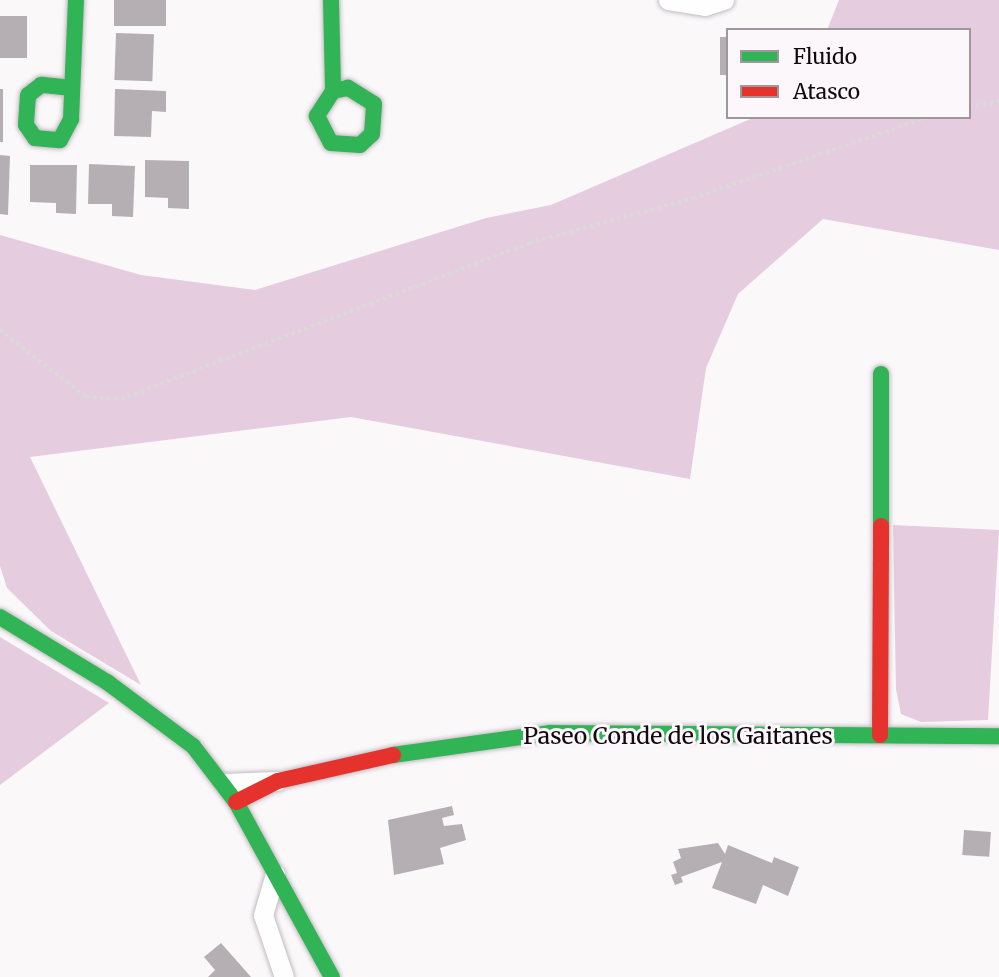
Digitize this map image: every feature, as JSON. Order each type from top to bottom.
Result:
[{"type":"street","points":[[72,88],[76,0]]},
{"type":"street","points":[[331,0],[333,91]]},
{"type":"street","points":[[668,0],[705,6],[723,0]]},
{"type":"street","points":[[880,735],[881,374]]},
{"type":"street","points":[[0,617],[156,717],[193,746],[236,802],[332,977]]},
{"type":"street","name":"Paseo Conde de los Gaitanes","points":[[222,783],[278,781],[435,746],[550,733],[999,736]]},
{"type":"street","name":"Paseo Conde de los Gaitanes","points":[[236,802],[278,781]]},
{"type":"street","points":[[275,874],[263,915],[284,977]]},
{"type":"path","points":[[971,107],[999,102]]},
{"type":"path","points":[[0,330],[86,397],[121,399],[529,243],[693,198],[922,119]]},
{"type":"shaded area","points":[[839,0],[999,0],[999,250],[823,219],[738,294],[706,368],[690,479],[351,417],[30,457],[141,685],[51,631],[7,588],[0,566],[0,235],[141,275],[255,290],[486,218],[551,205],[750,119],[971,119],[971,28],[828,28]]},
{"type":"shaded area","points":[[893,525],[999,530],[988,720],[921,722],[901,714],[896,689]]},
{"type":"shaded area","points":[[0,637],[109,703],[0,785]]},
{"type":"building","points":[[114,0],[166,0],[166,26],[114,26]]},
{"type":"building","points":[[0,16],[27,16],[27,58],[0,58]]},
{"type":"building","points":[[116,33],[154,34],[152,81],[114,80]]},
{"type":"building","points":[[720,37],[726,37],[726,75],[720,75]]},
{"type":"building","points":[[0,89],[3,89],[3,142],[0,142]]},
{"type":"building","points":[[115,89],[166,91],[166,112],[152,111],[151,137],[114,136]]},
{"type":"building","points":[[0,155],[10,156],[8,215],[0,214]]},
{"type":"building","points":[[145,160],[189,161],[189,209],[168,208],[168,198],[145,197]]},
{"type":"building","points":[[89,164],[135,166],[133,217],[112,216],[112,204],[88,204]]},
{"type":"building","points":[[30,165],[77,165],[76,214],[56,213],[56,203],[30,202]]},
{"type":"building","points":[[452,806],[454,815],[442,818],[444,826],[462,824],[466,840],[440,848],[444,864],[394,875],[388,820]]},
{"type":"building","points":[[964,830],[991,832],[989,857],[962,855]]},
{"type":"building","points":[[718,843],[725,854],[728,845],[772,863],[774,857],[799,867],[788,896],[763,885],[756,904],[712,888],[722,862],[681,877],[683,882],[675,885],[671,875],[677,873],[673,862],[681,858],[678,849]]},
{"type":"building","points":[[221,943],[251,977],[208,977],[215,970],[204,957]]},
{"type":"traffic: fast","points":[[72,88],[41,85],[28,95],[26,125],[35,138],[60,140],[71,119],[76,0]]},
{"type":"traffic: fast","points":[[331,0],[333,91],[317,116],[331,143],[360,145],[372,134],[374,104],[348,88],[333,91]]},
{"type":"traffic: fast","points":[[881,374],[881,526]]},
{"type":"traffic: fast","points":[[0,617],[107,682],[193,746],[236,802],[332,977]]},
{"type":"traffic: fast","points":[[393,755],[550,733],[999,736]]},
{"type":"traffic: jam","points":[[880,735],[881,526]]},
{"type":"traffic: jam","points":[[236,802],[278,781],[393,755]]}]
